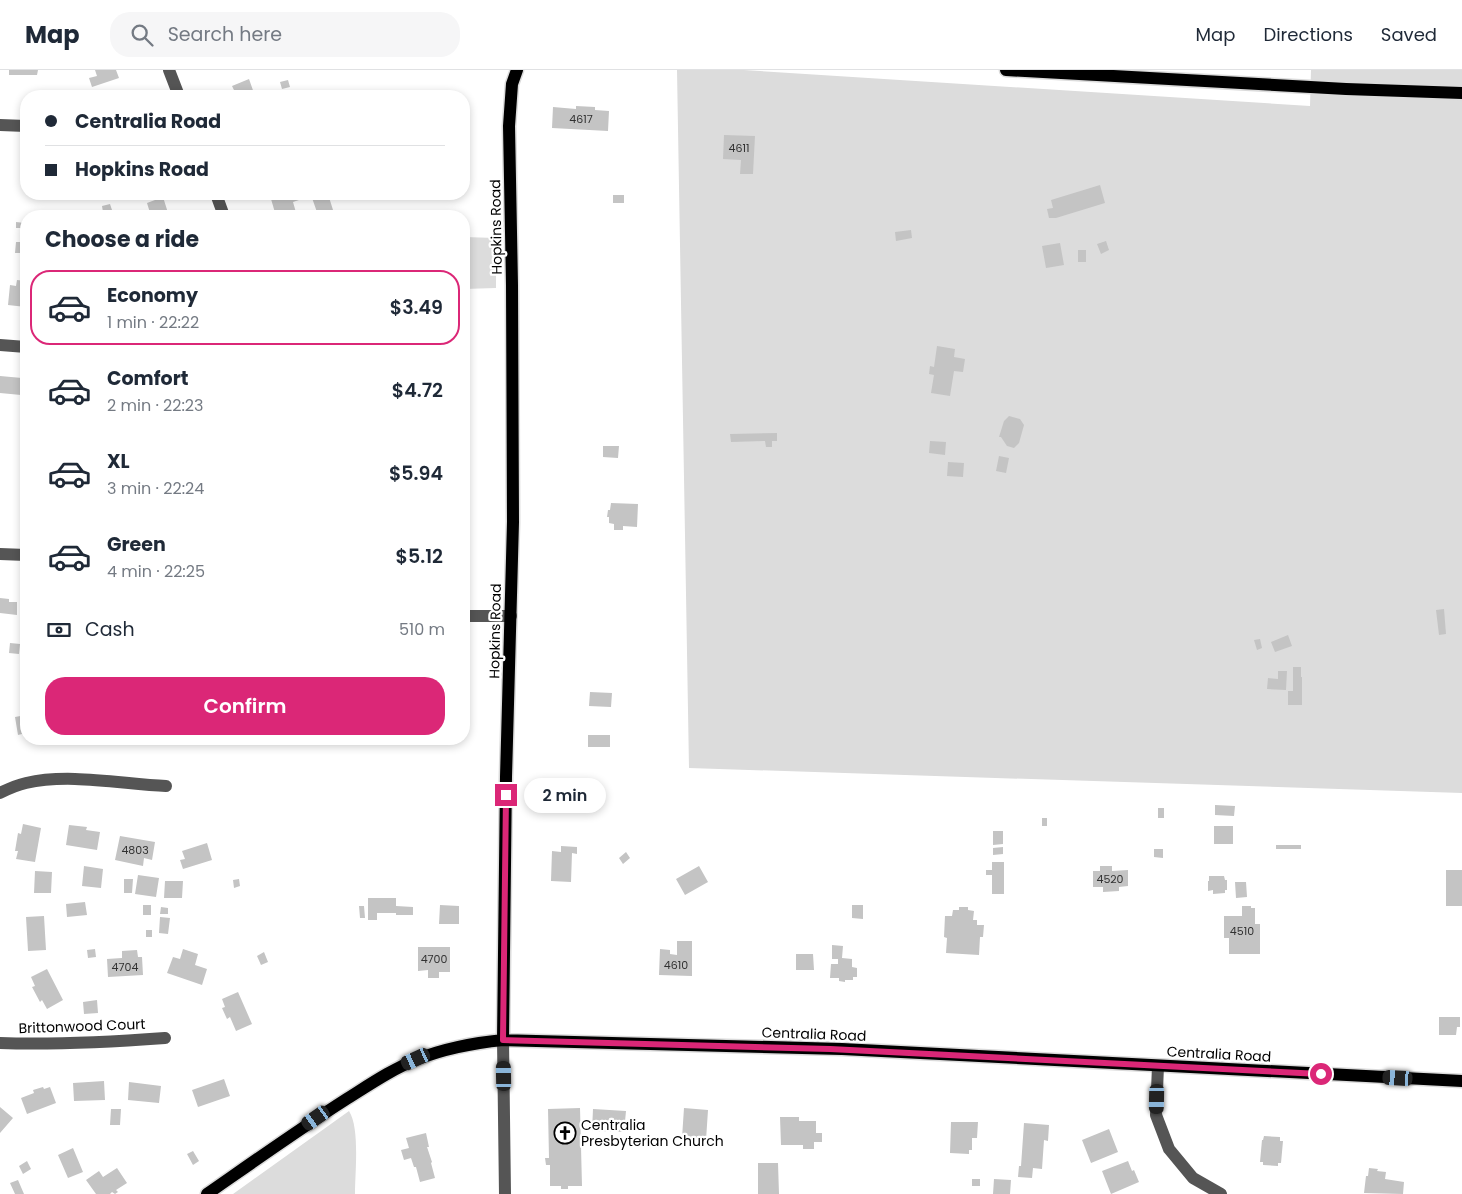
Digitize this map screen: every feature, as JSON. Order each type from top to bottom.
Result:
[{"type":"main road","name":"Hopkins Road","points":[[503,1040],[506,777],[513,522],[509,126],[512,84],[517,70]]},
{"type":"main road","points":[[1006,70],[1462,94]]},
{"type":"main road","name":"Centralia Road","points":[[207,1194],[316,1118],[390,1072],[416,1059],[445,1049],[503,1040],[830,1049],[1462,1081]]},
{"type":"street","points":[[169,70],[173,90]]},
{"type":"street","points":[[0,125],[20,126]]},
{"type":"street","points":[[0,345],[20,347]]},
{"type":"street","points":[[0,554],[20,555]]},
{"type":"street","points":[[470,616],[511,616]]},
{"type":"street","points":[[0,792],[25,783],[53,779],[166,786]]},
{"type":"street","name":"Brittonwood Court","points":[[0,1043],[47,1044],[165,1038]]},
{"type":"street","name":"Hopkins Road","points":[[503,1040],[505,1194]]},
{"type":"street","points":[[1158,1066],[1156,1115],[1169,1149],[1193,1178],[1221,1194]]},
{"type":"shaded area","points":[[677,70],[744,70],[1310,106],[1311,70],[1462,70],[1462,793],[689,768]]},
{"type":"shaded area","points":[[470,237],[496,238],[496,288],[470,289]]},
{"type":"shaded area","points":[[349,1111],[355,1128],[356,1139],[355,1194],[233,1194]]},
{"type":"building","points":[[9,70],[38,70],[37,75],[9,75]]},
{"type":"building","points":[[95,70],[116,70],[119,78],[92,87],[89,78],[97,76]]},
{"type":"building","points":[[249,79],[253,90],[234,90],[232,86]]},
{"type":"building","points":[[288,80],[290,87],[282,89],[280,82]]},
{"type":"building","points":[[576,106],[595,107],[595,110],[609,111],[608,131],[552,128],[553,107],[576,109]]},
{"type":"building","points":[[724,135],[755,136],[753,174],[740,174],[741,160],[723,159]]},
{"type":"building","points":[[1100,185],[1105,203],[1056,218],[1049,218],[1047,209],[1053,208],[1051,200]]},
{"type":"building","points":[[613,195],[624,195],[624,203],[613,203]]},
{"type":"building","points":[[155,200],[164,200],[167,210],[149,210],[147,203]]},
{"type":"building","points":[[271,200],[299,200],[293,202],[295,210],[274,210]]},
{"type":"building","points":[[313,200],[330,200],[333,210],[316,210]]},
{"type":"building","points":[[110,204],[112,210],[103,210],[102,206]]},
{"type":"building","points":[[16,222],[20,222],[20,228],[16,228]]},
{"type":"building","points":[[911,230],[912,238],[896,241],[895,232]]},
{"type":"building","points":[[1106,241],[1109,250],[1101,254],[1097,244]]},
{"type":"building","points":[[16,242],[20,242],[20,253],[15,253]]},
{"type":"building","points":[[1060,243],[1064,265],[1046,268],[1042,246]]},
{"type":"building","points":[[1078,250],[1086,250],[1086,262],[1078,262]]},
{"type":"building","points":[[17,280],[20,280],[20,306],[8,305],[10,285],[16,286]]},
{"type":"building","points":[[937,346],[955,349],[954,357],[965,359],[963,372],[954,371],[950,396],[931,393],[934,375],[929,374],[930,366],[934,367]]},
{"type":"building","points":[[0,376],[20,378],[20,395],[0,393]]},
{"type":"building","points":[[1009,416],[1020,419],[1024,425],[1019,443],[1014,448],[1007,446],[999,437],[1004,421]]},
{"type":"building","points":[[777,433],[777,441],[772,441],[772,447],[766,447],[765,441],[731,442],[730,434]]},
{"type":"building","points":[[930,441],[946,442],[945,455],[929,453]]},
{"type":"building","points":[[603,446],[619,446],[618,458],[603,457]]},
{"type":"building","points":[[999,456],[1009,458],[1006,473],[996,471]]},
{"type":"building","points":[[948,462],[964,463],[963,477],[947,476]]},
{"type":"building","points":[[611,503],[638,504],[637,527],[623,526],[623,530],[614,530],[614,524],[609,523],[609,517],[607,517]]},
{"type":"building","points":[[0,598],[9,599],[9,602],[17,602],[17,615],[0,613]]},
{"type":"building","points":[[1444,609],[1446,634],[1439,635],[1436,610]]},
{"type":"building","points":[[1288,635],[1292,646],[1275,652],[1271,642]]},
{"type":"building","points":[[1260,639],[1262,648],[1257,650],[1254,640]]},
{"type":"building","points":[[10,643],[20,644],[19,654],[9,653]]},
{"type":"building","points":[[1293,667],[1301,667],[1302,705],[1288,705],[1288,691],[1293,691]]},
{"type":"building","points":[[1278,671],[1287,671],[1286,690],[1267,689],[1268,678],[1278,679]]},
{"type":"building","points":[[590,692],[612,693],[611,707],[589,706]]},
{"type":"building","points":[[20,716],[20,734],[18,735],[15,717]]},
{"type":"building","points":[[588,735],[610,735],[610,747],[588,747]]},
{"type":"building","points":[[1215,805],[1235,806],[1234,816],[1215,815]]},
{"type":"building","points":[[1158,808],[1164,808],[1164,818],[1158,818]]},
{"type":"building","points":[[1042,818],[1047,818],[1047,826],[1042,826]]},
{"type":"building","points":[[23,824],[41,828],[35,862],[16,859],[18,851],[15,851],[18,833],[21,834]]},
{"type":"building","points":[[69,825],[87,827],[86,830],[100,832],[97,850],[66,845]]},
{"type":"building","points":[[1214,826],[1233,826],[1233,844],[1214,844]]},
{"type":"building","points":[[993,831],[1003,831],[1003,844],[993,845]]},
{"type":"building","points":[[120,836],[155,842],[152,860],[144,858],[143,866],[115,860]]},
{"type":"building","points":[[207,843],[212,860],[183,869],[180,860],[185,859],[182,851]]},
{"type":"building","points":[[1276,845],[1301,845],[1301,849],[1276,849]]},
{"type":"building","points":[[561,846],[577,847],[577,854],[572,853],[571,882],[551,881],[552,851],[561,852]]},
{"type":"building","points":[[1003,847],[1003,854],[993,855],[993,848]]},
{"type":"building","points":[[1154,849],[1163,849],[1163,858],[1154,857]]},
{"type":"building","points":[[626,852],[630,858],[623,864],[619,858]]},
{"type":"building","points":[[992,862],[1004,862],[1004,894],[992,894],[992,875],[986,875],[986,870],[992,870]]},
{"type":"building","points":[[84,866],[103,869],[101,888],[82,886]]},
{"type":"building","points":[[699,866],[708,882],[685,895],[676,879]]},
{"type":"building","points":[[1100,866],[1112,866],[1112,871],[1128,870],[1128,886],[1119,887],[1119,891],[1103,892],[1103,887],[1093,887],[1093,871],[1100,871]]},
{"type":"building","points":[[1446,870],[1462,870],[1462,906],[1446,906]]},
{"type":"building","points":[[35,871],[52,872],[51,893],[34,893]]},
{"type":"building","points":[[138,875],[159,878],[156,897],[135,894]]},
{"type":"building","points":[[1209,876],[1224,876],[1225,880],[1227,880],[1227,890],[1225,890],[1225,893],[1213,894],[1213,890],[1208,891]]},
{"type":"building","points":[[124,879],[133,879],[132,893],[124,893]]},
{"type":"building","points":[[239,879],[240,886],[234,888],[233,880]]},
{"type":"building","points":[[165,881],[183,881],[182,898],[164,898]]},
{"type":"building","points":[[1235,882],[1246,882],[1247,897],[1236,898]]},
{"type":"building","points":[[368,898],[396,898],[396,906],[413,907],[413,915],[377,913],[377,920],[368,920]]},
{"type":"building","points":[[85,902],[87,915],[67,917],[66,904]]},
{"type":"building","points":[[143,905],[151,905],[151,915],[143,915]]},
{"type":"building","points":[[440,905],[459,906],[459,924],[439,924]]},
{"type":"building","points":[[852,905],[863,905],[863,919],[852,918]]},
{"type":"building","points":[[359,906],[364,906],[365,918],[360,918]]},
{"type":"building","points":[[1242,906],[1255,908],[1255,924],[1260,924],[1260,954],[1229,954],[1229,938],[1224,938],[1224,916],[1242,916]]},
{"type":"building","points":[[161,907],[168,908],[168,914],[160,914]]},
{"type":"building","points":[[959,907],[968,907],[968,910],[974,911],[973,920],[977,920],[977,925],[984,925],[983,937],[980,937],[979,955],[946,953],[947,938],[944,937],[945,916],[952,916],[953,910],[959,910]]},
{"type":"building","points":[[44,916],[46,950],[28,951],[26,917]]},
{"type":"building","points":[[160,917],[170,918],[168,934],[159,933]]},
{"type":"building","points":[[146,930],[152,930],[152,937],[146,937]]},
{"type":"building","points":[[677,941],[692,941],[692,976],[659,975],[660,949],[670,950],[670,954],[677,955]]},
{"type":"building","points":[[832,945],[843,946],[842,958],[852,959],[852,967],[857,968],[857,977],[853,977],[853,980],[845,980],[845,982],[839,981],[839,978],[830,978],[831,964],[838,964],[838,959],[832,959]]},
{"type":"building","points":[[418,947],[450,947],[450,972],[439,972],[439,978],[428,978],[428,970],[418,971]]},
{"type":"building","points":[[95,949],[96,957],[88,958],[87,950]]},
{"type":"building","points":[[183,949],[198,954],[195,965],[207,969],[202,985],[167,973],[173,957],[180,959]]},
{"type":"building","points":[[137,950],[138,957],[142,957],[143,975],[108,977],[107,959],[122,958],[122,951]]},
{"type":"building","points":[[264,952],[268,962],[261,965],[257,956]]},
{"type":"building","points":[[796,954],[813,954],[814,970],[796,970]]},
{"type":"building","points":[[47,969],[63,1000],[47,1009],[42,1000],[40,1002],[32,987],[35,986],[31,977]]},
{"type":"building","points":[[238,992],[252,1024],[236,1031],[230,1017],[227,1019],[222,1008],[225,1007],[222,999]]},
{"type":"building","points":[[97,1000],[98,1013],[84,1014],[83,1002]]},
{"type":"building","points":[[1439,1017],[1460,1017],[1460,1027],[1457,1027],[1456,1035],[1439,1035]]},
{"type":"building","points":[[224,1079],[230,1096],[198,1107],[192,1090]]},
{"type":"building","points":[[104,1081],[105,1100],[74,1101],[73,1083]]},
{"type":"building","points":[[129,1082],[161,1086],[159,1103],[128,1100]]},
{"type":"building","points":[[43,1087],[44,1089],[50,1087],[56,1103],[27,1114],[21,1098],[34,1093],[33,1090]]},
{"type":"building","points":[[0,1107],[13,1118],[0,1133]]},
{"type":"building","name":"Centralia Presbyterian Church","points":[[580,1108],[582,1186],[568,1186],[568,1189],[561,1189],[561,1186],[550,1186],[550,1165],[546,1165],[545,1158],[549,1158],[548,1109]]},
{"type":"building","points":[[684,1108],[708,1110],[706,1140],[695,1139],[695,1144],[686,1143],[687,1138],[682,1138]]},
{"type":"building","points":[[111,1109],[121,1109],[120,1125],[110,1125]]},
{"type":"building","points":[[593,1109],[626,1111],[624,1132],[592,1131]]},
{"type":"building","points":[[780,1117],[799,1117],[799,1121],[816,1121],[816,1133],[822,1133],[822,1142],[814,1142],[814,1149],[803,1149],[803,1145],[781,1145]]},
{"type":"building","points":[[951,1122],[978,1122],[977,1138],[972,1138],[972,1150],[969,1150],[969,1154],[950,1153]]},
{"type":"building","points":[[1024,1123],[1049,1125],[1048,1141],[1044,1140],[1042,1169],[1033,1168],[1032,1178],[1018,1177],[1019,1166],[1021,1166]]},
{"type":"building","points":[[1109,1129],[1118,1152],[1091,1163],[1082,1140]]},
{"type":"building","points":[[426,1133],[429,1147],[427,1147],[435,1178],[420,1182],[416,1167],[414,1167],[411,1158],[404,1160],[401,1150],[409,1148],[406,1138]]},
{"type":"building","points":[[1264,1136],[1280,1137],[1280,1141],[1283,1141],[1281,1163],[1278,1163],[1278,1166],[1263,1165],[1263,1162],[1260,1162]]},
{"type":"building","points":[[73,1148],[83,1172],[68,1178],[58,1155]]},
{"type":"building","points":[[193,1151],[199,1161],[193,1165],[187,1154]]},
{"type":"building","points":[[27,1161],[31,1169],[23,1174],[19,1166]]},
{"type":"building","points":[[1128,1161],[1139,1182],[1111,1194],[1102,1171]]},
{"type":"building","points":[[758,1163],[778,1163],[779,1194],[758,1194]]},
{"type":"building","points":[[117,1168],[127,1183],[116,1190],[118,1192],[115,1194],[112,1192],[110,1194],[96,1194],[86,1180],[99,1171],[103,1177]]},
{"type":"building","points":[[1369,1168],[1386,1172],[1385,1179],[1404,1182],[1403,1194],[1364,1193]]},
{"type":"building","points":[[972,1179],[980,1179],[980,1186],[972,1186]]},
{"type":"building","points":[[994,1179],[1011,1180],[1010,1194],[993,1194]]},
{"type":"building","points":[[18,1180],[24,1194],[15,1194],[10,1183]]},
{"type":"place","name":"Centralia Presbyterian Church","points":[[565,1133]]},
{"type":"route","points":[[506,795],[503,1040],[830,1049],[1321,1074]]}]
